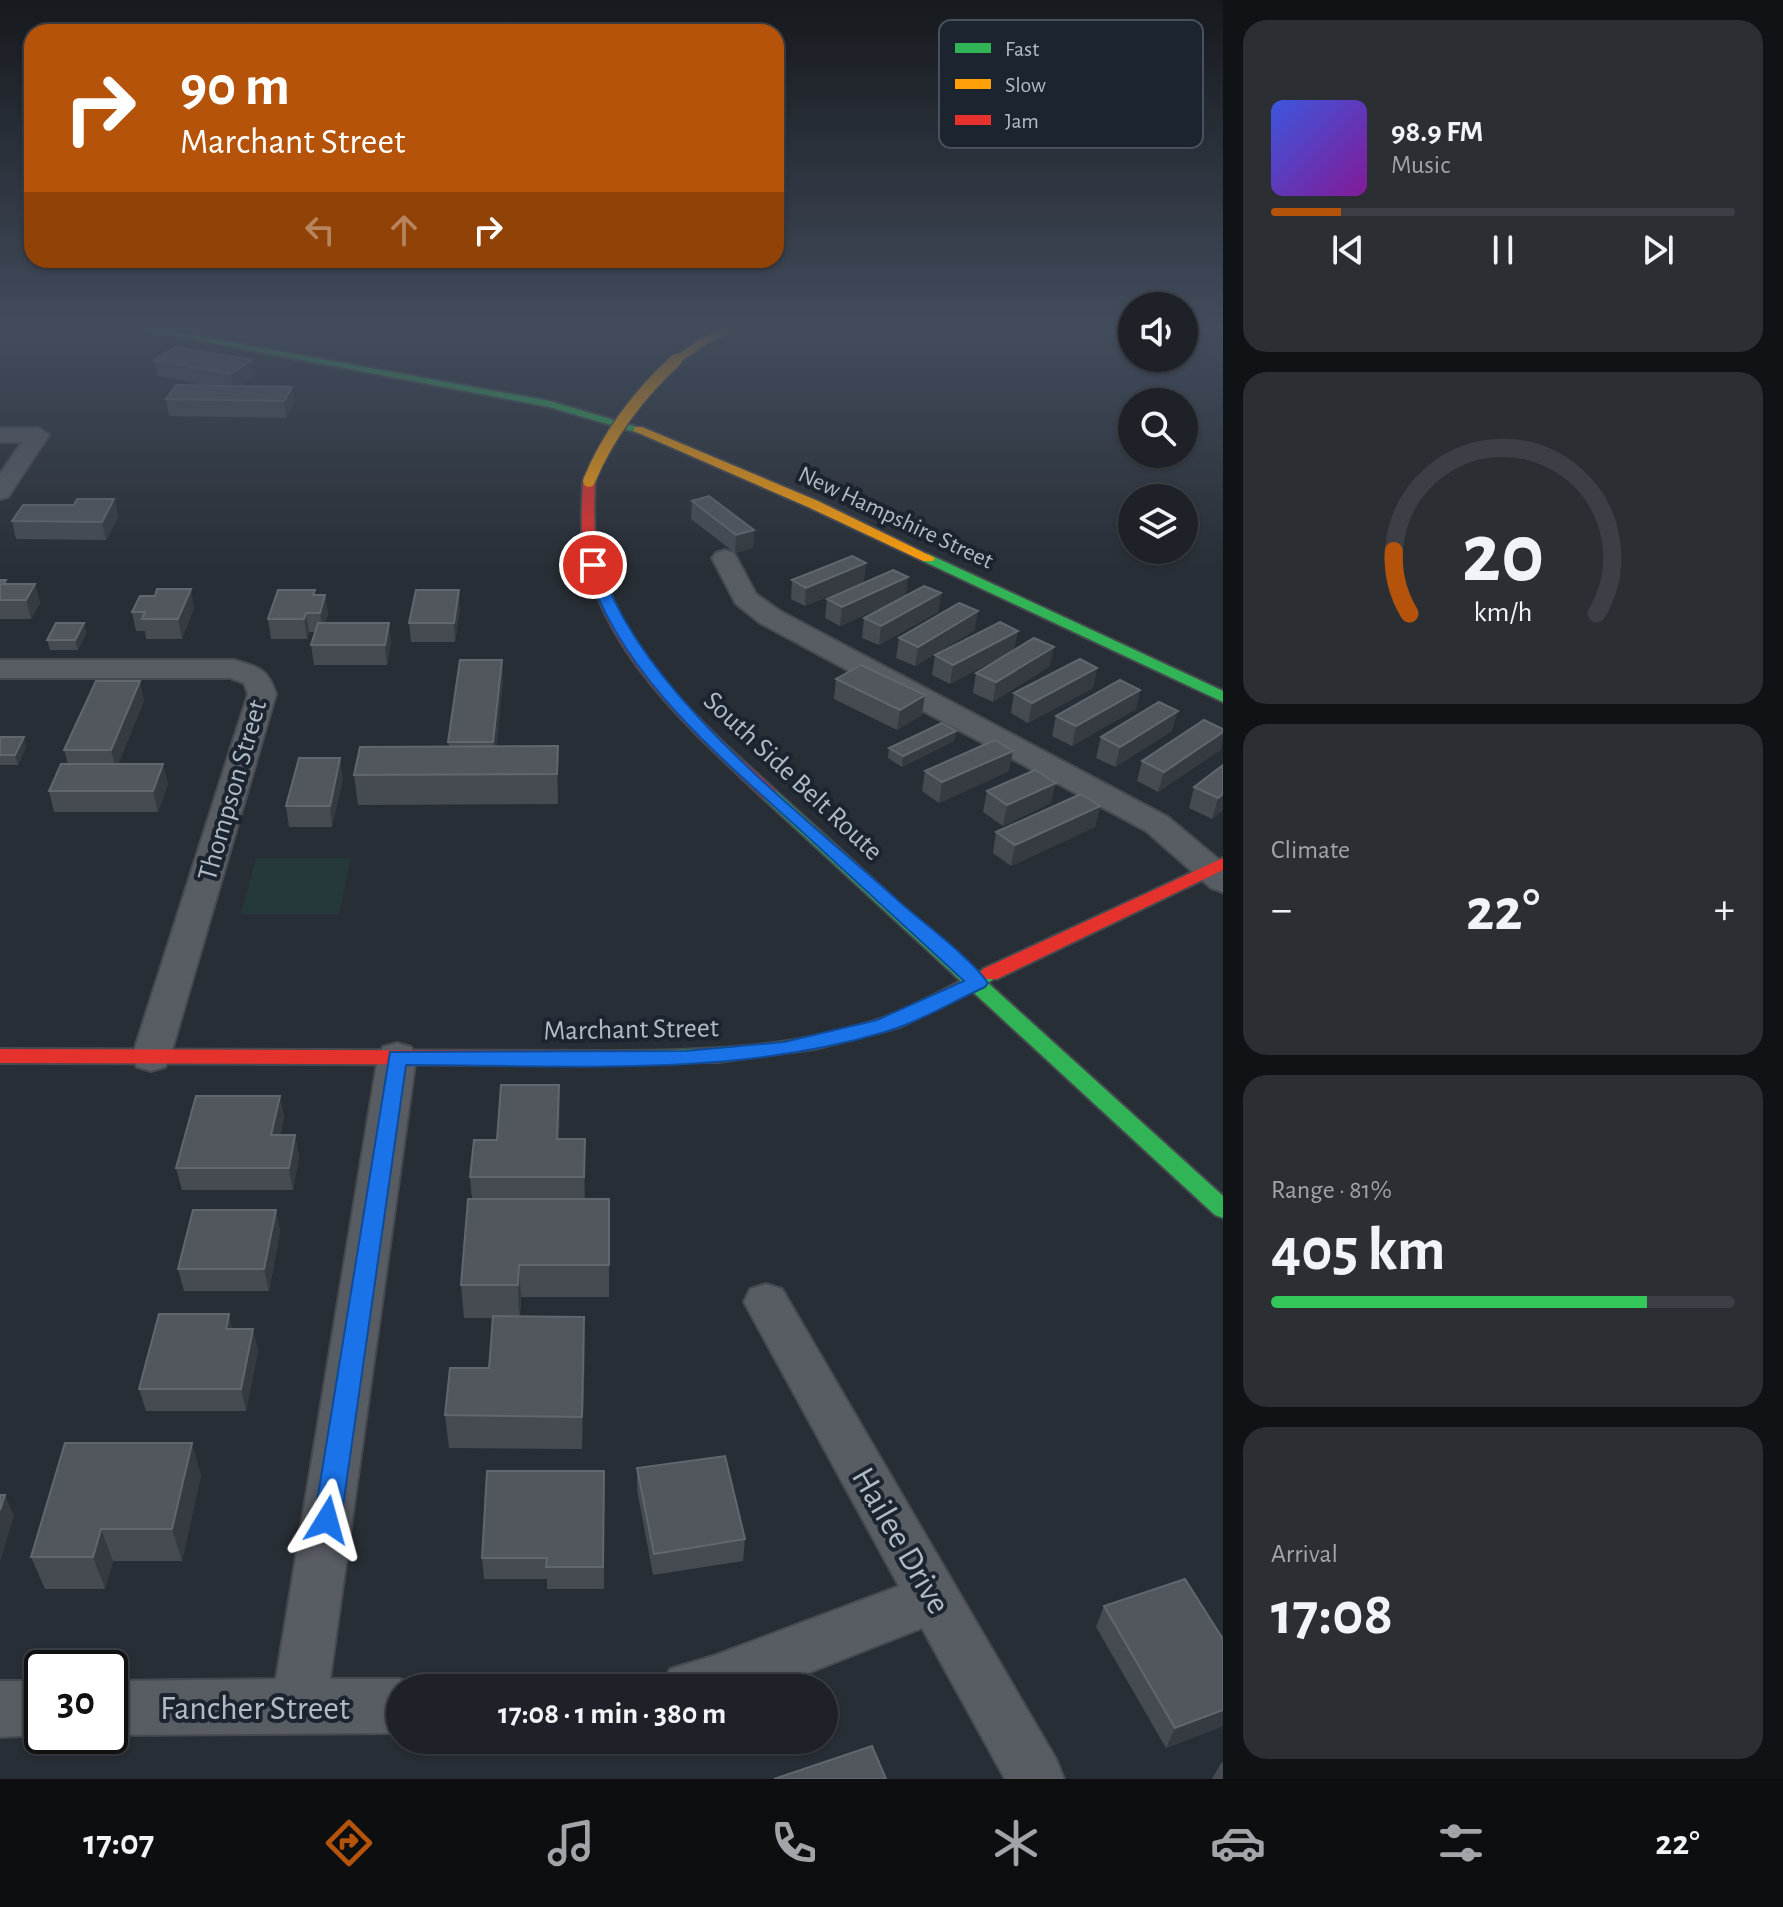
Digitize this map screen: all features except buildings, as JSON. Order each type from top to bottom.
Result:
[{"type":"street","name":"New Hampshire Street","points":[[561,407],[643,430],[813,504],[1223,697]]},
{"type":"street","name":"South Side Belt Route","points":[[629,407],[612,427],[589,481],[584,511],[587,545],[599,584],[632,644],[676,702],[728,756],[1223,1209]]},
{"type":"street","points":[[0,435],[38,435],[0,492]]},
{"type":"street","points":[[725,558],[745,598],[770,617],[1157,824],[1219,871]]},
{"type":"street","name":"Thompson Street","points":[[0,669],[234,669],[257,678],[262,694],[151,1057]]},
{"type":"street","name":"Marchant Street","points":[[0,1056],[685,1058],[784,1049],[882,1026],[1219,871]]},
{"type":"street","points":[[299,1705],[397,1057]]},
{"type":"street","name":"Hailee Drive","points":[[766,1302],[1036,1779]]},
{"type":"street","points":[[737,1674],[935,1598]]},
{"type":"street","name":"Fancher Street","points":[[128,1708],[386,1706]]},
{"type":"street","points":[[0,1709],[24,1708]]},
{"type":"shaded area","points":[[256,858],[351,858],[339,914],[241,914]]},
{"type":"traffic: fast","points":[[561,407],[638,429]]},
{"type":"traffic: fast","points":[[928,558],[1223,697]]},
{"type":"traffic: fast","points":[[770,795],[1223,1209]]},
{"type":"traffic: fast","points":[[620,1058],[751,1052],[847,1036],[907,1016],[990,974]]},
{"type":"traffic: slow","points":[[589,481],[614,430],[632,407]]},
{"type":"traffic: slow","points":[[638,429],[813,504],[928,558]]},
{"type":"traffic: jam","points":[[589,481],[588,521],[593,561],[605,596],[622,629],[665,690],[770,795]]},
{"type":"traffic: jam","points":[[990,974],[1223,863]]},
{"type":"traffic: jam","points":[[0,1056],[620,1058]]},
{"type":"route","points":[[327,1520],[397,1057],[685,1058],[784,1049],[882,1026],[978,983],[728,756],[676,702],[632,644],[599,584],[593,565]]}]
